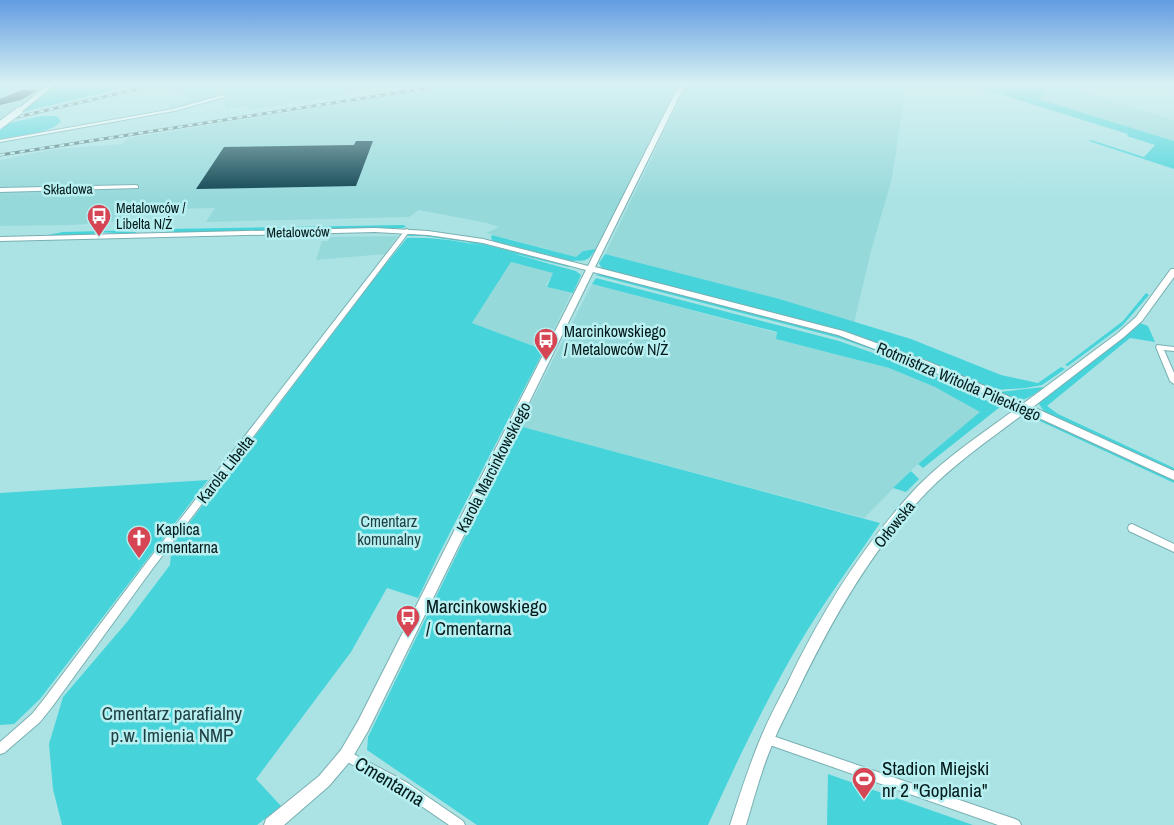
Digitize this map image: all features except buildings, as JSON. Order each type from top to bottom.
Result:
[{"type":"street","points":[[0,140],[96,124]]},
{"type":"street","name":"Karola Marcinkowskiego","points":[[272,825],[324,781],[346,755],[408,638],[663,124]]},
{"type":"street","name":"Składowa","points":[[0,190],[136,187]]},
{"type":"street","name":"Metalowców","points":[[0,239],[366,230],[407,231],[483,241],[591,268]]},
{"type":"street","name":"Karola Libelta","points":[[0,748],[36,718],[48,703],[150,565],[407,231]]},
{"type":"street","name":"Rotmistrza Witolda Pileckiego","points":[[591,268],[840,333],[931,365],[1174,476]]},
{"type":"street","name":"Orłowska","points":[[738,825],[767,739],[801,668],[829,618],[882,536],[931,480],[1024,407],[1121,335],[1139,319],[1174,271]]},
{"type":"street","points":[[1174,349],[1159,346],[1174,382]]},
{"type":"street","points":[[1132,528],[1174,548]]},
{"type":"street","points":[[767,739],[1015,825]]},
{"type":"street","name":"Cmentarna","points":[[346,755],[402,786],[459,825]]},
{"type":"shaded area","points":[[218,124],[658,124],[596,249],[583,251],[576,257],[486,233],[499,227],[487,223],[419,210],[409,217],[206,222],[215,208],[132,210],[124,221],[72,225],[0,226],[0,160],[56,149],[123,144],[128,138]]},
{"type":"shaded area","points":[[668,124],[900,124],[892,178],[871,251],[854,323],[776,298],[605,254]]},
{"type":"shaded area","points":[[1117,124],[1174,124],[1174,141]]},
{"type":"shaded area","points":[[398,236],[385,254],[316,260],[322,241],[328,241],[330,237]]},
{"type":"shaded area","points":[[511,262],[554,273],[546,285],[547,287],[572,292],[544,350],[472,323]]},
{"type":"shaded area","points":[[592,284],[777,333],[776,339],[889,368],[935,387],[981,412],[918,464],[864,518],[519,426]]},
{"type":"green space","points":[[8,124],[58,124],[41,132],[0,139],[0,130]]},
{"type":"green space","points":[[1094,124],[1117,124],[1174,141],[1174,169],[1089,141],[1091,140],[1144,157],[1155,145],[1127,136],[1128,134]]},
{"type":"green space","points":[[404,225],[406,227],[402,228],[170,233],[165,231],[168,229]]},
{"type":"green space","points":[[139,230],[124,232],[136,232],[136,234],[95,232],[94,234],[43,236],[63,232]]},
{"type":"green space","points":[[411,234],[467,240],[570,266],[466,242],[424,236],[407,236]]},
{"type":"green space","points":[[492,235],[576,257],[583,251],[596,249],[586,260],[572,261],[493,241]]},
{"type":"green space","points":[[407,238],[450,240],[493,248],[576,271],[581,275],[573,293],[547,287],[553,273],[511,262],[472,323],[544,350],[418,598],[387,588],[351,652],[256,779],[281,806],[257,825],[62,825],[53,789],[49,744],[63,697],[127,622],[170,565],[171,553],[168,551]]},
{"type":"green space","points":[[605,254],[776,298],[911,339],[1001,375],[1038,383],[1061,367],[1065,369],[1042,385],[994,390],[924,359],[834,329],[605,270],[599,263]]},
{"type":"green space","points":[[600,274],[840,335],[884,350],[990,394],[989,396],[931,370],[839,338],[595,275]]},
{"type":"green space","points":[[596,278],[839,341],[927,372],[1000,407],[923,468],[918,464],[980,412],[935,387],[889,368],[776,339],[777,332],[592,284]]},
{"type":"green space","points":[[1146,293],[1149,295],[1122,326],[1068,366],[1065,365],[1123,321]]},
{"type":"green space","points":[[1140,323],[1148,326],[1155,342],[1130,338],[1047,406],[1058,414],[1174,468],[1174,473],[1045,413],[1039,404],[1040,401],[1121,340]]},
{"type":"green space","points":[[1044,387],[1023,400],[1018,400],[999,392]]},
{"type":"green space","points":[[1020,414],[1034,415],[1174,480],[1174,483],[1029,416],[1019,416]]},
{"type":"green space","points":[[519,426],[880,523],[818,613],[786,666],[751,733],[708,825],[477,825],[367,750],[368,737]]},
{"type":"green space","points":[[911,471],[919,479],[906,492],[893,488]]},
{"type":"green space","points":[[208,480],[40,699],[14,724],[0,725],[0,493]]},
{"type":"green space","name":"Stadion Miejski nr 2 \"Goplania\"","points":[[828,774],[973,825],[827,825]]},
{"type":"railway","points":[[0,155],[201,124]]},
{"type":"place","name":"Metalowców / Libelta N/Ż","points":[[99,237]]},
{"type":"place","name":"Marcinkowskiego / Metalowców N/Ż","points":[[546,361]]},
{"type":"place","name":"Kaplica cmentarna","points":[[139,559]]},
{"type":"place","name":"Marcinkowskiego / Cmentarna","points":[[408,638]]},
{"type":"place","name":"Stadion Miejski nr 2 \"Goplania\"","points":[[864,800]]},
{"type":"park label","name":"Cmentarz komunalny","points":[[389,530]]},
{"type":"park label","name":"Cmentarz parafialny p.w. Imienia NMP","points":[[172,724]]}]
